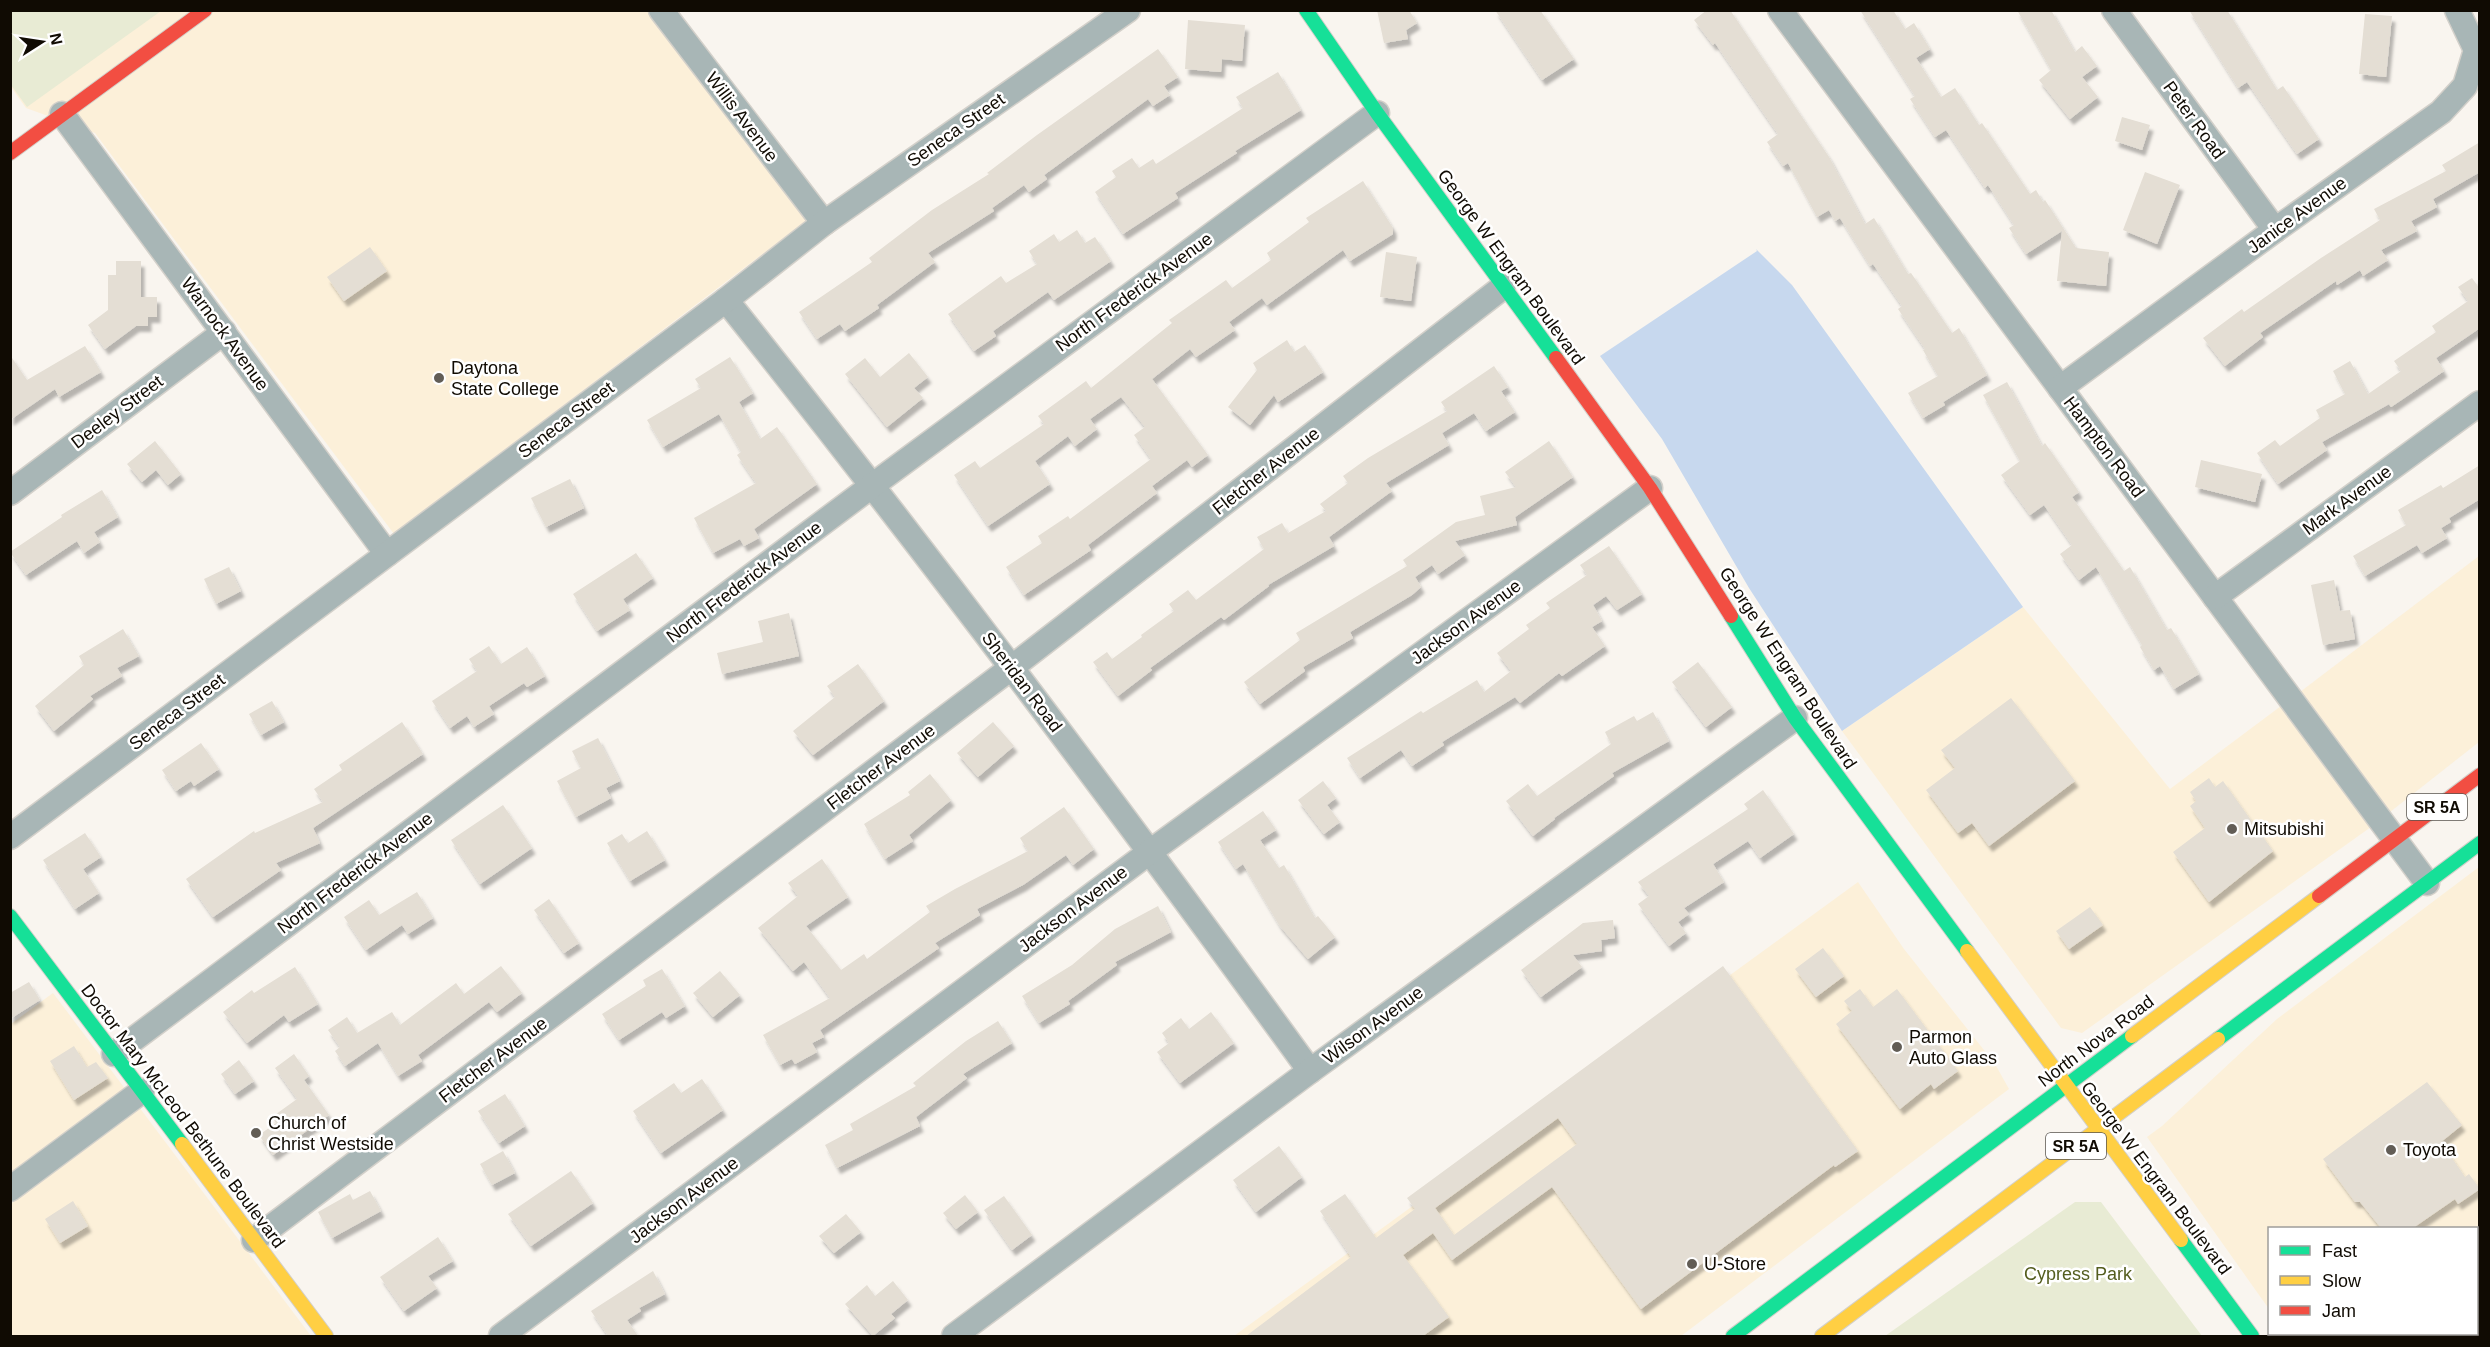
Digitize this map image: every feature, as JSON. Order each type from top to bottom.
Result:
[{"type":"main road","points":[[10,153],[205,10]]},
{"type":"main road","name":"George W Engram Boulevard","points":[[1306,10],[1377,113],[1650,488],[1795,718],[2065,1087],[2252,1336]]},
{"type":"main road","name":"North Nova Road","points":[[1733,1336],[2480,775]]},
{"type":"main road","name":"SR 5A","points":[[1822,1336],[2480,843]]},
{"type":"main road","name":"Doctor Mary McLeod Bethune Boulevard","points":[[10,916],[326,1336]]},
{"type":"street","name":"Willis Avenue","points":[[661,10],[824,223]]},
{"type":"street","name":"Seneca Street","points":[[10,837],[726,300],[824,223],[1128,10]]},
{"type":"street","name":"Hampton Road","points":[[1780,10],[2427,883]]},
{"type":"street","name":"Peter Road","points":[[2114,10],[2275,230]]},
{"type":"street","name":"Janice Avenue","points":[[2060,388],[2440,112],[2465,86],[2476,50],[2457,10]]},
{"type":"street","name":"North Frederick Avenue","points":[[114,1054],[873,485],[1377,113]]},
{"type":"street","name":"Warnock Avenue","points":[[62,114],[387,554]]},
{"type":"street","name":"Fletcher Avenue","points":[[254,1240],[1011,668],[1503,287]]},
{"type":"street","name":"Sheridan Road","points":[[726,300],[873,485],[1151,851],[1310,1071]]},
{"type":"street","name":"Deeley Street","points":[[10,493],[224,332]]},
{"type":"street","name":"Mark Avenue","points":[[2215,597],[2480,403]]},
{"type":"street","name":"Jackson Avenue","points":[[501,1336],[1151,851],[1650,488]]},
{"type":"street","name":"Wilson Avenue","points":[[954,1336],[1310,1071],[1795,718]]},
{"type":"street","points":[[10,1190],[142,1091]]},
{"type":"shaded area","name":"Daytona State College","points":[[11,11],[649,11],[806,221],[394,534],[95,133],[26,108],[11,87]]},
{"type":"shaded area","points":[[2479,556],[2479,742],[2390,812],[2300,692]]},
{"type":"shaded area","points":[[2023,607],[2170,789],[2281,706],[2371,827],[2082,1033],[2061,1028],[1842,731]]},
{"type":"shaded area","points":[[2479,867],[2479,1336],[2290,1336],[2478,1335],[2478,1227],[2268,1227],[2268,1308],[2147,1137],[2162,1126],[2277,1019]]},
{"type":"shaded area","points":[[1858,882],[1904,949],[1995,1064],[2009,1089],[1681,1336],[1234,1336]]},
{"type":"shaded area","points":[[53,993],[126,1090],[11,1176],[11,1024]]},
{"type":"shaded area","points":[[139,1107],[311,1336],[11,1336],[11,1204]]},
{"type":"green space","points":[[11,10],[161,11],[27,107],[11,85]]},
{"type":"green space","name":"Cypress Park","points":[[2075,1202],[2101,1202],[2202,1336],[1885,1336]]},
{"type":"water","points":[[1756,249],[1792,285],[2023,607],[1842,731],[1749,588],[1662,439],[1600,356],[1757,251]]},
{"type":"building","points":[[1377,10],[1409,10],[1417,23],[1406,30],[1408,39],[1384,43]]},
{"type":"building","points":[[1495,10],[1540,10],[1574,59],[1542,80]]},
{"type":"building","points":[[1707,10],[1730,10],[1829,157],[1865,224],[1874,218],[1908,274],[1911,273],[1952,333],[1959,328],[1987,375],[1943,402],[1945,405],[1923,418],[1908,393],[1938,376],[1923,350],[1925,349],[1898,309],[1902,306],[1873,264],[1870,266],[1840,218],[1835,221],[1829,210],[1817,217],[1788,163],[1783,166],[1767,142],[1778,134],[1715,43],[1713,45],[1694,20]]},
{"type":"building","points":[[1860,10],[1893,10],[1905,29],[1914,23],[1930,49],[1916,58],[1941,97],[1955,88],[1979,125],[1982,123],[2030,194],[2036,190],[2043,202],[2045,200],[2076,248],[2109,252],[2106,286],[2057,281],[2062,231],[2026,254],[2009,228],[2014,225],[1988,185],[1985,188],[1946,130],[1935,137],[1910,99],[1915,96]]},
{"type":"building","points":[[2017,10],[2051,10],[2075,52],[2082,46],[2097,66],[2082,77],[2098,97],[2070,119],[2039,80],[2051,70]]},
{"type":"building","points":[[2189,10],[2227,10],[2277,90],[2283,86],[2319,139],[2297,154],[2247,82],[2238,88]]},
{"type":"building","points":[[2365,14],[2392,16],[2386,77],[2359,74]]},
{"type":"building","points":[[1188,20],[1245,25],[1242,61],[1222,59],[1221,72],[1185,69]]},
{"type":"building","points":[[1158,49],[1178,77],[1164,86],[1170,95],[1153,106],[1148,99],[1044,175],[1047,179],[1029,192],[1024,185],[992,208],[994,211],[928,253],[935,262],[877,305],[879,308],[845,331],[840,324],[817,339],[799,312],[872,262],[869,258],[932,210],[989,174],[987,173],[1037,135]]},
{"type":"building","points":[[1278,72],[1301,110],[1235,151],[1237,153],[1175,193],[1178,198],[1123,234],[1095,192],[1116,177],[1112,171],[1132,158],[1139,168],[1153,159],[1156,164],[1243,108],[1236,97]]},
{"type":"building","points":[[2122,117],[2150,125],[2142,150],[2115,141]]},
{"type":"building","points":[[2480,142],[2480,172],[2433,199],[2437,207],[2411,221],[2417,231],[2381,250],[2388,260],[2363,276],[2360,270],[2337,285],[2336,281],[2260,333],[2263,337],[2225,366],[2203,338],[2242,309],[2244,312],[2380,220],[2374,209],[2446,171],[2442,165]]},
{"type":"building","points":[[2145,172],[2180,185],[2157,244],[2123,230]]},
{"type":"building","points":[[1363,181],[1393,228],[1393,234],[1350,261],[1343,250],[1267,305],[1262,298],[1229,322],[1235,330],[1196,357],[1190,349],[1152,379],[1208,455],[1192,467],[1187,460],[1152,486],[1157,493],[1088,545],[1091,550],[1024,595],[1006,567],[1042,543],[1038,536],[1068,516],[1070,519],[1151,459],[1134,435],[1145,427],[1121,397],[1090,419],[1097,429],[1075,446],[1068,436],[1035,461],[1050,484],[988,526],[954,475],[975,461],[980,468],[1044,424],[1038,416],[1086,381],[1091,388],[1172,323],[1169,320],[1226,280],[1232,288],[1271,260],[1267,253],[1309,222],[1306,218]]},
{"type":"building","points":[[1077,230],[1085,243],[1095,237],[1111,261],[1054,300],[1048,292],[993,331],[996,336],[974,351],[948,314],[1001,276],[1006,283],[1037,264],[1029,251],[1054,234],[1059,242]]},
{"type":"building","points":[[370,247],[387,271],[344,301],[327,277]]},
{"type":"building","points":[[1386,252],[1417,257],[1411,301],[1380,297]]},
{"type":"building","points":[[116,261],[141,261],[141,297],[157,297],[157,317],[148,317],[148,326],[136,326],[105,349],[88,325],[108,310],[108,275],[116,275]]},
{"type":"building","points":[[2472,278],[2480,289],[2480,328],[2436,358],[2444,371],[2391,407],[2389,404],[2322,442],[2327,450],[2278,484],[2257,453],[2275,440],[2280,446],[2320,418],[2316,410],[2345,394],[2333,371],[2350,361],[2368,394],[2401,371],[2394,361],[2436,332],[2432,326],[2468,301],[2458,287]]},
{"type":"building","points":[[1287,340],[1294,352],[1305,345],[1323,372],[1278,402],[1274,395],[1250,425],[1228,407],[1257,370],[1253,363]]},
{"type":"building","points":[[85,346],[101,372],[59,397],[55,389],[10,420],[10,355],[27,380]]},
{"type":"building","points":[[909,353],[928,377],[914,388],[923,398],[887,427],[845,374],[865,358],[880,377]]},
{"type":"building","points":[[730,357],[753,393],[739,402],[760,439],[777,427],[817,484],[754,529],[759,538],[744,546],[740,539],[713,553],[694,518],[756,483],[737,455],[741,452],[719,414],[663,447],[647,420],[701,388],[695,379]]},
{"type":"building","points":[[1494,366],[1508,387],[1501,391],[1515,412],[1486,431],[1474,413],[1442,433],[1449,445],[1386,483],[1392,491],[1329,537],[1334,546],[1268,585],[1224,620],[1221,617],[1150,668],[1152,670],[1118,696],[1093,662],[1107,652],[1112,659],[1174,611],[1169,604],[1188,590],[1196,600],[1264,549],[1257,537],[1282,523],[1288,533],[1326,511],[1320,504],[1348,483],[1343,476],[1368,458],[1447,411],[1441,402]]},
{"type":"building","points":[[2007,382],[2042,446],[2045,443],[2079,492],[2072,497],[2124,571],[2130,567],[2167,630],[2171,628],[2199,674],[2174,689],[2160,666],[2154,670],[2140,647],[2142,645],[2096,567],[2079,580],[2060,554],[2072,545],[2044,505],[2030,515],[2001,475],[2020,461],[1983,395]]},
{"type":"building","points":[[155,441],[181,474],[168,485],[156,470],[142,482],[127,464]]},
{"type":"building","points":[[1549,441],[1573,477],[1515,517],[1517,525],[1455,541],[1465,555],[1438,574],[1432,565],[1415,577],[1421,587],[1412,595],[1350,632],[1353,638],[1303,667],[1305,671],[1260,704],[1244,682],[1300,640],[1296,633],[1407,566],[1403,560],[1456,522],[1485,515],[1480,496],[1516,487],[1505,472]]},
{"type":"building","points":[[2201,460],[2262,474],[2255,502],[2195,487]]},
{"type":"building","points":[[2480,465],[2480,499],[2449,518],[2451,522],[2441,528],[2447,538],[2422,553],[2417,545],[2365,576],[2353,556],[2406,525],[2398,510],[2441,485],[2443,488]]},
{"type":"building","points":[[570,479],[584,508],[546,527],[531,498]]},
{"type":"building","points":[[102,490],[118,517],[94,532],[100,542],[84,553],[77,541],[26,575],[10,552],[62,517],[61,515]]},
{"type":"building","points":[[1609,546],[1642,594],[1617,610],[1606,596],[1593,605],[1602,621],[1592,627],[1605,646],[1562,676],[1559,673],[1520,703],[1515,697],[1442,742],[1444,745],[1412,766],[1401,750],[1360,778],[1347,758],[1421,711],[1423,713],[1477,680],[1484,692],[1511,671],[1497,653],[1529,629],[1526,625],[1550,608],[1546,603],[1587,575],[1580,565]]},
{"type":"building","points":[[636,553],[653,578],[623,599],[630,610],[597,631],[573,594]]},
{"type":"building","points":[[229,567],[241,591],[216,604],[204,579]]},
{"type":"building","points":[[2334,580],[2340,611],[2350,610],[2355,639],[2323,645],[2311,585]]},
{"type":"building","points":[[789,613],[799,656],[722,674],[717,653],[763,642],[758,621]]},
{"type":"building","points":[[123,629],[139,656],[117,668],[122,676],[90,696],[93,699],[54,731],[35,706],[84,665],[79,656]]},
{"type":"building","points":[[489,646],[501,664],[527,647],[545,676],[527,687],[524,683],[489,706],[494,714],[474,727],[467,716],[450,728],[432,701],[477,671],[469,659]]},
{"type":"building","points":[[1698,662],[1732,707],[1706,727],[1672,682]]},
{"type":"building","points":[[858,664],[884,701],[813,755],[793,731],[835,697],[827,686]]},
{"type":"building","points":[[2011,698],[2075,781],[1989,846],[1972,823],[1958,833],[1926,790],[1955,768],[1941,750]]},
{"type":"building","points":[[272,701],[284,722],[261,735],[249,714]]},
{"type":"building","points":[[1653,712],[1669,741],[1612,773],[1614,776],[1554,818],[1533,836],[1506,801],[1528,784],[1537,796],[1611,744],[1605,732],[1634,716],[1637,721]]},
{"type":"building","points":[[402,722],[423,754],[313,828],[320,843],[276,863],[281,870],[213,917],[186,879],[254,831],[255,833],[323,802],[314,789],[342,770],[339,765]]},
{"type":"building","points":[[993,722],[1014,746],[978,777],[957,753]]},
{"type":"building","points":[[598,738],[620,781],[606,788],[611,798],[576,817],[557,781],[581,768],[572,751]]},
{"type":"building","points":[[201,743],[219,769],[194,786],[191,781],[176,791],[162,770]]},
{"type":"building","points":[[930,774],[951,800],[909,835],[913,841],[885,859],[864,824],[910,795],[908,792]]},
{"type":"building","name":"Mitsubishi","points":[[2209,778],[2215,787],[2223,781],[2273,851],[2209,902],[2173,852],[2205,828],[2190,806],[2196,801],[2190,792]]},
{"type":"building","points":[[1323,781],[1336,798],[1327,805],[1340,822],[1324,834],[1298,800]]},
{"type":"building","points":[[1763,790],[1794,834],[1760,858],[1748,841],[1713,864],[1724,882],[1684,908],[1689,914],[1678,922],[1686,933],[1669,946],[1638,904],[1649,896],[1638,882],[1748,809],[1744,804]]},
{"type":"building","points":[[503,805],[532,848],[480,884],[451,840]]},
{"type":"building","points":[[1064,807],[1094,849],[1073,865],[1066,855],[1023,885],[977,909],[980,915],[935,943],[939,948],[820,1030],[824,1037],[812,1043],[817,1052],[795,1064],[792,1059],[780,1065],[763,1035],[830,998],[804,962],[793,971],[758,928],[798,896],[788,883],[822,859],[848,897],[806,926],[841,970],[864,954],[867,959],[930,912],[926,906],[1028,851],[1020,838]]},
{"type":"building","points":[[1263,811],[1276,830],[1260,840],[1279,868],[1284,865],[1315,918],[1318,916],[1335,937],[1308,959],[1279,925],[1243,864],[1236,869],[1218,842]]},
{"type":"building","points":[[647,831],[665,860],[630,881],[607,843],[622,834],[628,843]]},
{"type":"building","points":[[85,833],[101,857],[83,869],[99,893],[75,909],[43,860]]},
{"type":"building","points":[[417,892],[433,918],[408,934],[402,925],[366,950],[344,917],[369,900],[379,915]]},
{"type":"building","points":[[549,899],[579,943],[564,953],[534,910]]},
{"type":"building","points":[[1158,906],[1171,932],[1115,962],[1117,965],[1068,1001],[1070,1004],[1039,1023],[1022,996],[1072,965],[1115,929]]},
{"type":"building","points":[[2090,907],[2103,925],[2069,949],[2056,931]]},
{"type":"building","points":[[1613,920],[1615,938],[1601,940],[1602,951],[1573,955],[1582,967],[1541,997],[1521,970],[1583,923]]},
{"type":"building","points":[[1823,948],[1844,976],[1816,997],[1795,969]]},
{"type":"building","points":[[501,966],[522,993],[497,1012],[489,1002],[418,1055],[422,1061],[398,1076],[378,1043],[345,1066],[335,1051],[340,1047],[328,1030],[347,1017],[357,1033],[392,1012],[400,1025],[456,983],[464,994]]},
{"type":"building","points":[[1723,966],[1858,1151],[1835,1167],[1834,1165],[1641,1309],[1552,1187],[1452,1260],[1433,1233],[1403,1255],[1449,1317],[1423,1336],[1246,1336],[1351,1257],[1320,1211],[1345,1194],[1376,1238],[1415,1209],[1407,1198]],"holes":[[[1558,1118],[1577,1144],[1454,1235],[1435,1208]]]},
{"type":"building","points":[[295,967],[318,1004],[289,1022],[284,1015],[247,1043],[223,1012],[252,990],[254,993]]},
{"type":"building","points":[[662,969],[685,1006],[666,1018],[662,1012],[619,1040],[602,1014],[646,986],[643,980]]},
{"type":"building","points":[[720,971],[740,995],[713,1017],[693,993]]},
{"type":"building","points":[[29,982],[40,1000],[10,1019],[10,993]]},
{"type":"building","name":"Parmon Auto Glass","points":[[1860,989],[1873,1007],[1897,989],[1958,1071],[1934,1089],[1931,1084],[1900,1109],[1836,1024],[1852,1011],[1844,1001]]},
{"type":"building","points":[[1211,1012],[1234,1043],[1180,1083],[1157,1052],[1169,1043],[1162,1033],[1181,1018],[1189,1029]]},
{"type":"building","points":[[998,1021],[1012,1043],[963,1074],[967,1078],[916,1117],[920,1126],[837,1168],[825,1145],[853,1130],[850,1124],[916,1086],[913,1083],[966,1041]]},
{"type":"building","points":[[74,1046],[87,1067],[96,1062],[108,1078],[74,1100],[50,1061]]},
{"type":"building","points":[[294,1054],[309,1076],[304,1080],[329,1115],[273,1155],[259,1135],[276,1123],[272,1117],[297,1099],[275,1068]]},
{"type":"building","points":[[239,1060],[254,1081],[235,1094],[221,1074]]},
{"type":"building","points":[[702,1079],[723,1110],[661,1153],[633,1111],[674,1083],[681,1093]]},
{"type":"building","name":"Toyota","points":[[2427,1082],[2462,1125],[2441,1142],[2465,1177],[2469,1174],[2480,1189],[2458,1204],[2455,1199],[2414,1227],[2380,1227],[2360,1202],[2355,1202],[2323,1159]]},
{"type":"building","points":[[505,1094],[525,1126],[499,1143],[478,1111]]},
{"type":"building","points":[[1279,1146],[1302,1177],[1256,1212],[1233,1180]]},
{"type":"building","points":[[503,1151],[515,1173],[492,1185],[480,1164]]},
{"type":"building","points":[[571,1171],[593,1203],[531,1246],[508,1214]]},
{"type":"building","points":[[370,1191],[381,1211],[332,1238],[318,1212],[350,1194],[353,1200]]},
{"type":"building","points":[[965,1195],[978,1212],[956,1229],[943,1213]]},
{"type":"building","points":[[1004,1196],[1032,1235],[1012,1250],[984,1210]]},
{"type":"building","points":[[73,1201],[88,1226],[60,1243],[45,1219]]},
{"type":"building","points":[[846,1214],[861,1232],[834,1253],[819,1236]]},
{"type":"building","points":[[438,1237],[453,1261],[428,1276],[437,1288],[404,1311],[380,1277]]},
{"type":"building","points":[[653,1271],[665,1294],[639,1308],[641,1311],[627,1320],[638,1336],[608,1336],[591,1311]]},
{"type":"building","points":[[893,1281],[908,1300],[891,1314],[895,1318],[873,1336],[845,1304],[867,1285],[875,1296]]},
{"type":"traffic: fast","points":[[1306,10],[1377,113],[1556,358]]},
{"type":"traffic: fast","points":[[1731,616],[1795,718],[1967,951]]},
{"type":"traffic: fast","points":[[2218,1039],[2480,843]]},
{"type":"traffic: fast","points":[[10,916],[182,1144]]},
{"type":"traffic: fast","points":[[1733,1336],[2132,1036]]},
{"type":"traffic: fast","points":[[2181,1240],[2252,1336]]},
{"type":"traffic: slow","points":[[2132,1036],[2319,896]]},
{"type":"traffic: slow","points":[[1967,951],[2181,1240]]},
{"type":"traffic: slow","points":[[1822,1336],[2218,1039]]},
{"type":"traffic: slow","points":[[182,1144],[326,1336]]},
{"type":"traffic: jam","points":[[10,153],[205,10]]},
{"type":"traffic: jam","points":[[1556,358],[1650,488],[1731,616]]},
{"type":"traffic: jam","points":[[2319,896],[2480,775]]},
{"type":"place","name":"Daytona State College","points":[[439,378]]},
{"type":"place","name":"Mitsubishi","points":[[2232,829]]},
{"type":"place","name":"Parmon Auto Glass","points":[[1897,1047]]},
{"type":"place","name":"Church of Christ Westside","points":[[256,1133]]},
{"type":"place","name":"Toyota","points":[[2391,1150]]},
{"type":"place","name":"U-Store","points":[[1692,1264]]}]
